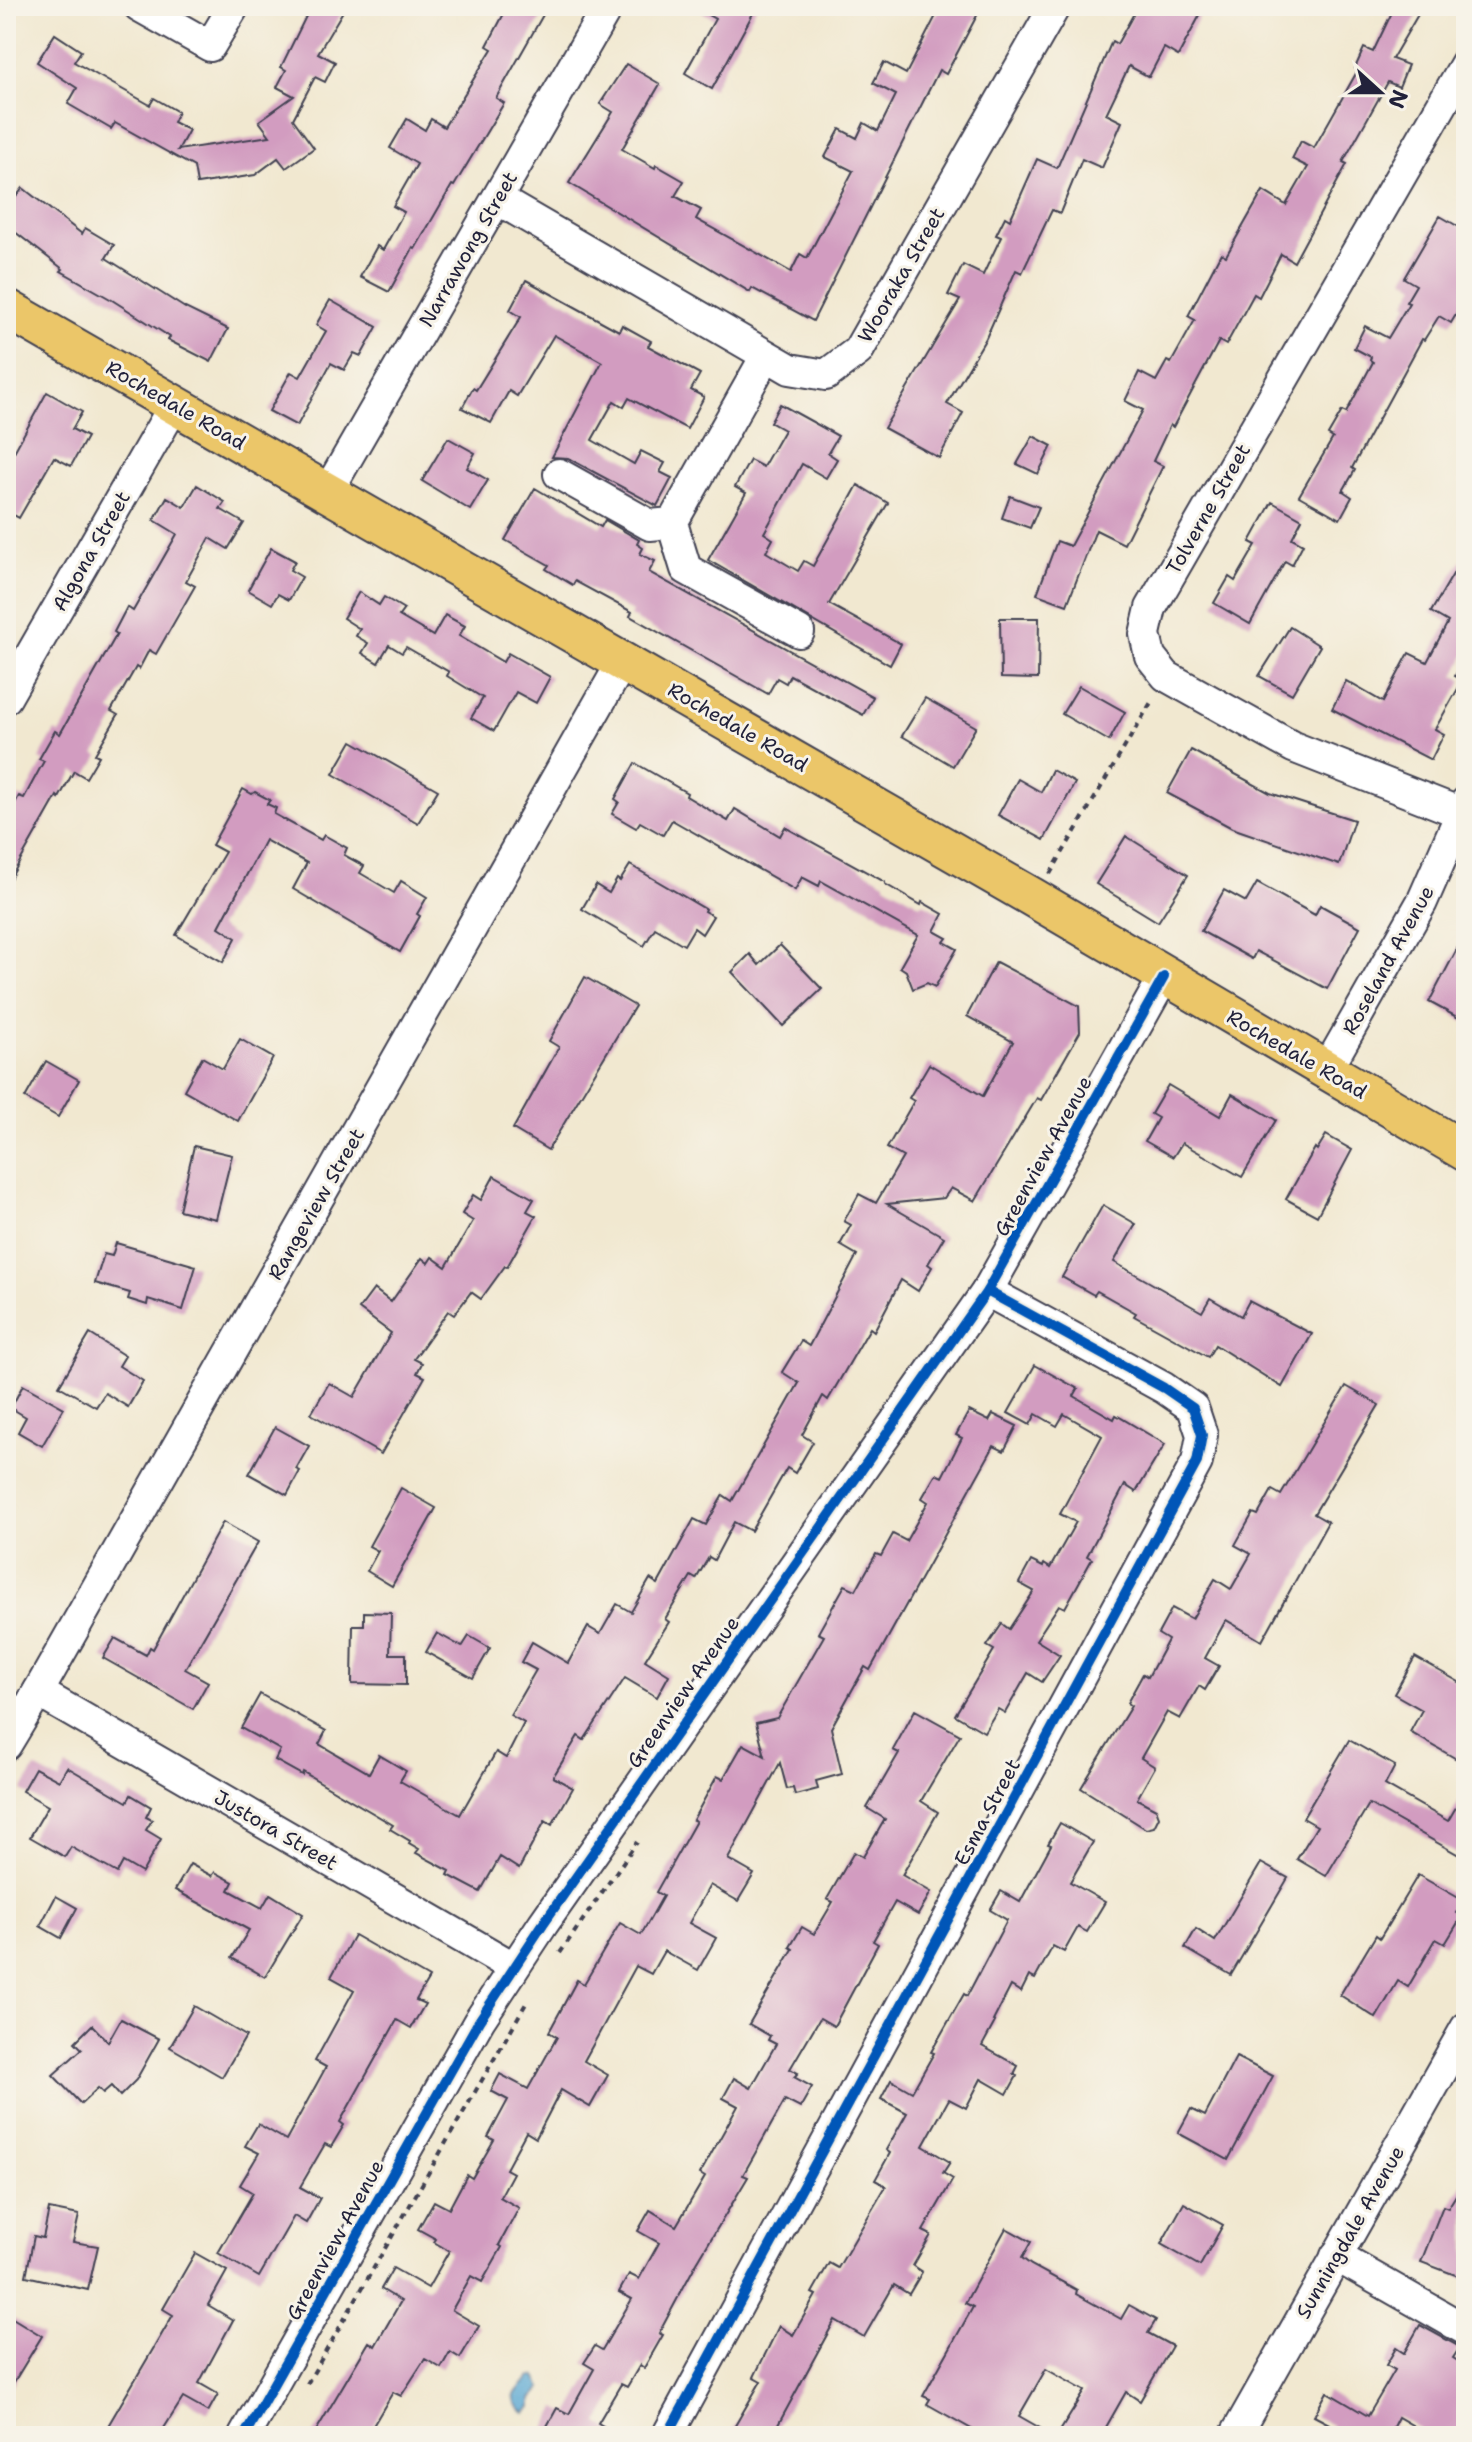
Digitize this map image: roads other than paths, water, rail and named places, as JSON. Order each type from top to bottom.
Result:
[{"type":"main road","name":"Rochedale Road","points":[[6,308],[1032,897],[1466,1152]]},
{"type":"street","points":[[139,6],[210,46],[234,6]]},
{"type":"street","name":"Narrawong Street","points":[[328,491],[608,6]]},
{"type":"street","name":"Wooraka Street","points":[[497,199],[790,369],[826,375],[858,351],[1055,6]]},
{"type":"street","name":"Tolverne Street","points":[[1464,808],[1293,747],[1166,676],[1150,656],[1145,634],[1151,608],[1466,63]]},
{"type":"street","points":[[766,356],[672,523],[686,569],[799,632]]},
{"type":"street","name":"Algona Street","points":[[6,698],[175,404]]},
{"type":"street","points":[[559,474],[650,525],[672,523]]},
{"type":"street","name":"Rangeview Street","points":[[6,1745],[623,661]]},
{"type":"street","name":"Roseland Avenue","points":[[1326,1071],[1422,902],[1464,808]]},
{"type":"street","name":"Greenview Avenue","points":[[244,2436],[479,2021],[513,1967],[987,1291],[1164,977]]},
{"type":"street","name":"Esma Street","points":[[667,2436],[1197,1462],[1202,1435],[1193,1408],[1164,1388],[987,1291]]},
{"type":"street","name":"Justora Street","points":[[38,1692],[513,1967]]},
{"type":"street","name":"Sunningdale Avenue","points":[[1235,2436],[1466,2028]]},
{"type":"street","points":[[1336,2256],[1466,2330]]},
{"type":"water","points":[[531,2376],[536,2377],[542,2388],[532,2399],[532,2407],[525,2412],[515,2397]]}]
